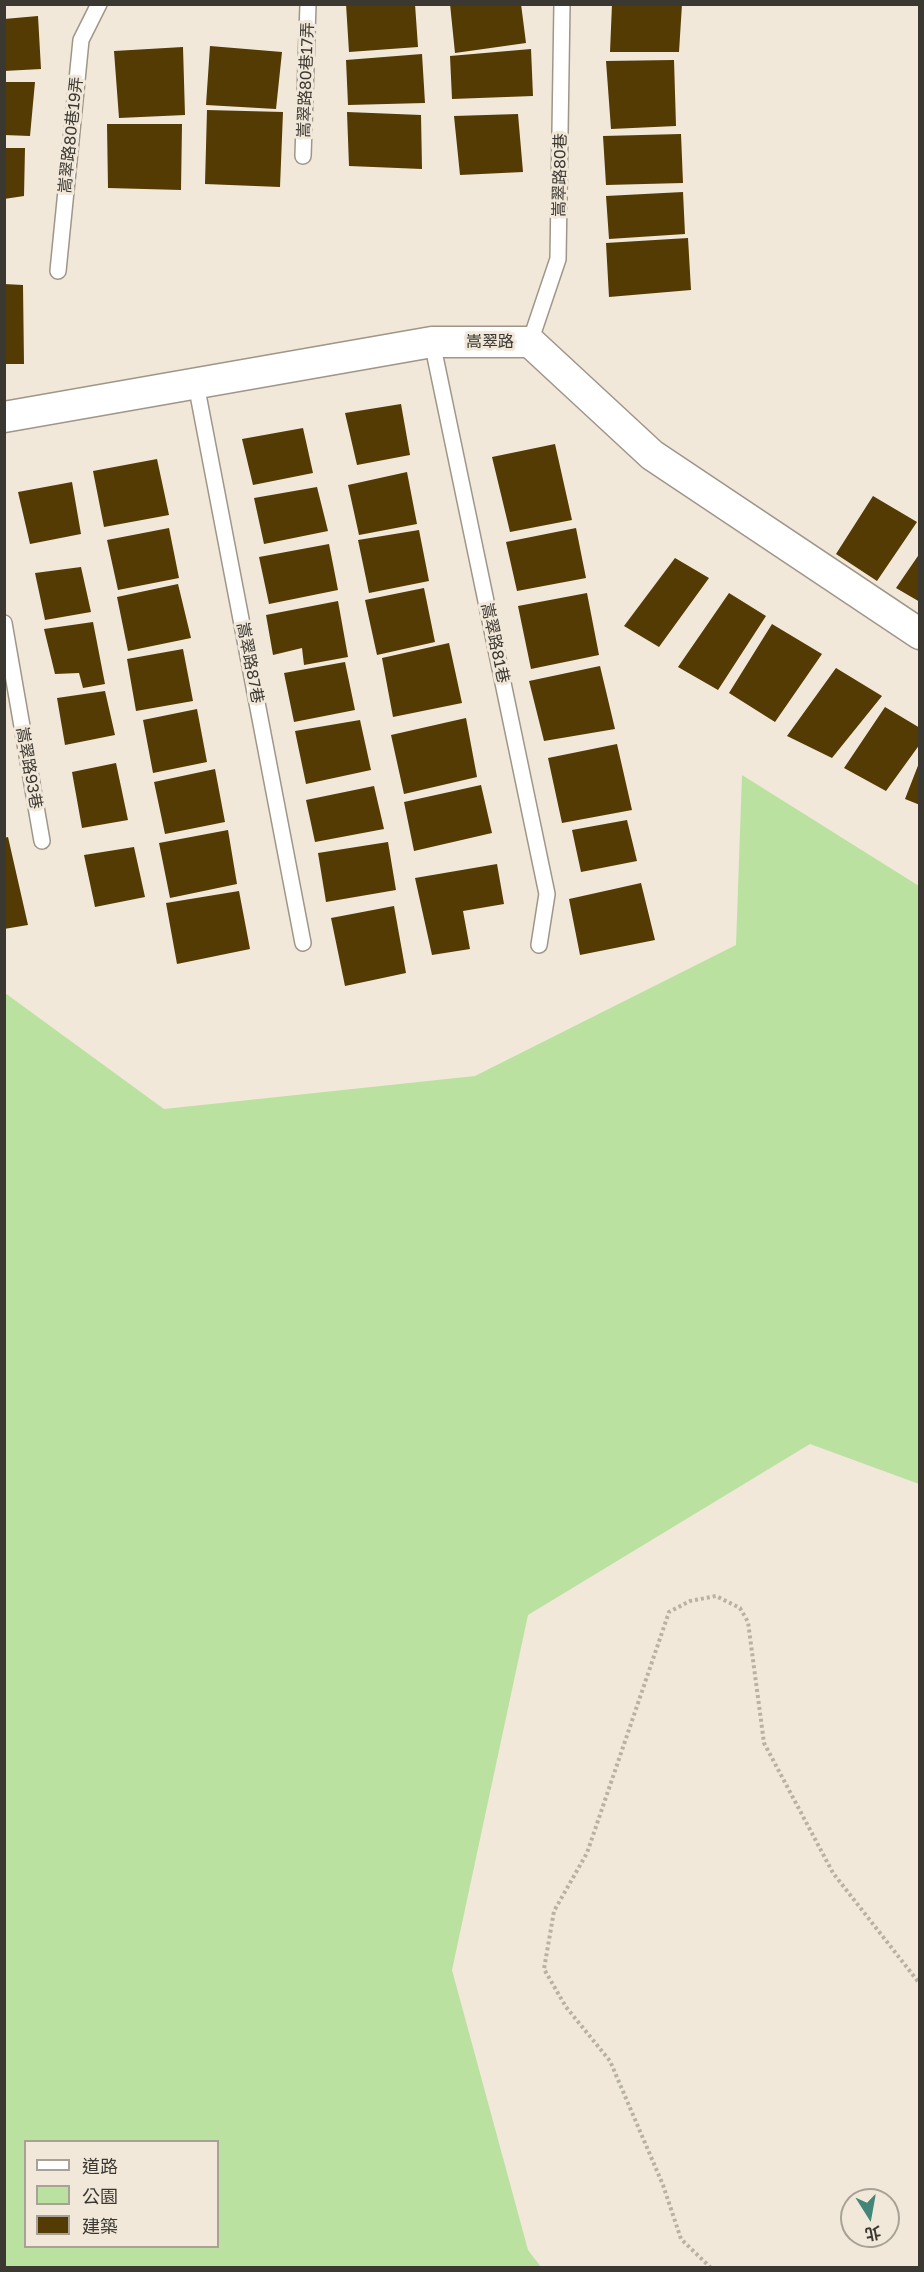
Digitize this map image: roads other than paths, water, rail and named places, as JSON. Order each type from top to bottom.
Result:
[{"type":"street","name":"嵩翠路","points":[[4,417],[432,342],[530,342],[652,454],[920,634]]},
{"type":"lane","name":"嵩翠路80巷19弄","points":[[58,271],[81,40],[99,4]]},
{"type":"lane","name":"嵩翠路80巷17弄","points":[[303,156],[308,4]]},
{"type":"lane","name":"嵩翠路80巷","points":[[530,342],[558,260],[562,4]]},
{"type":"lane","name":"嵩翠路81巷","points":[[432,342],[547,894],[539,945]]},
{"type":"lane","name":"嵩翠路87巷","points":[[196,384],[303,943]]},
{"type":"lane","name":"嵩翠路93巷","points":[[4,623],[42,841]]}]
